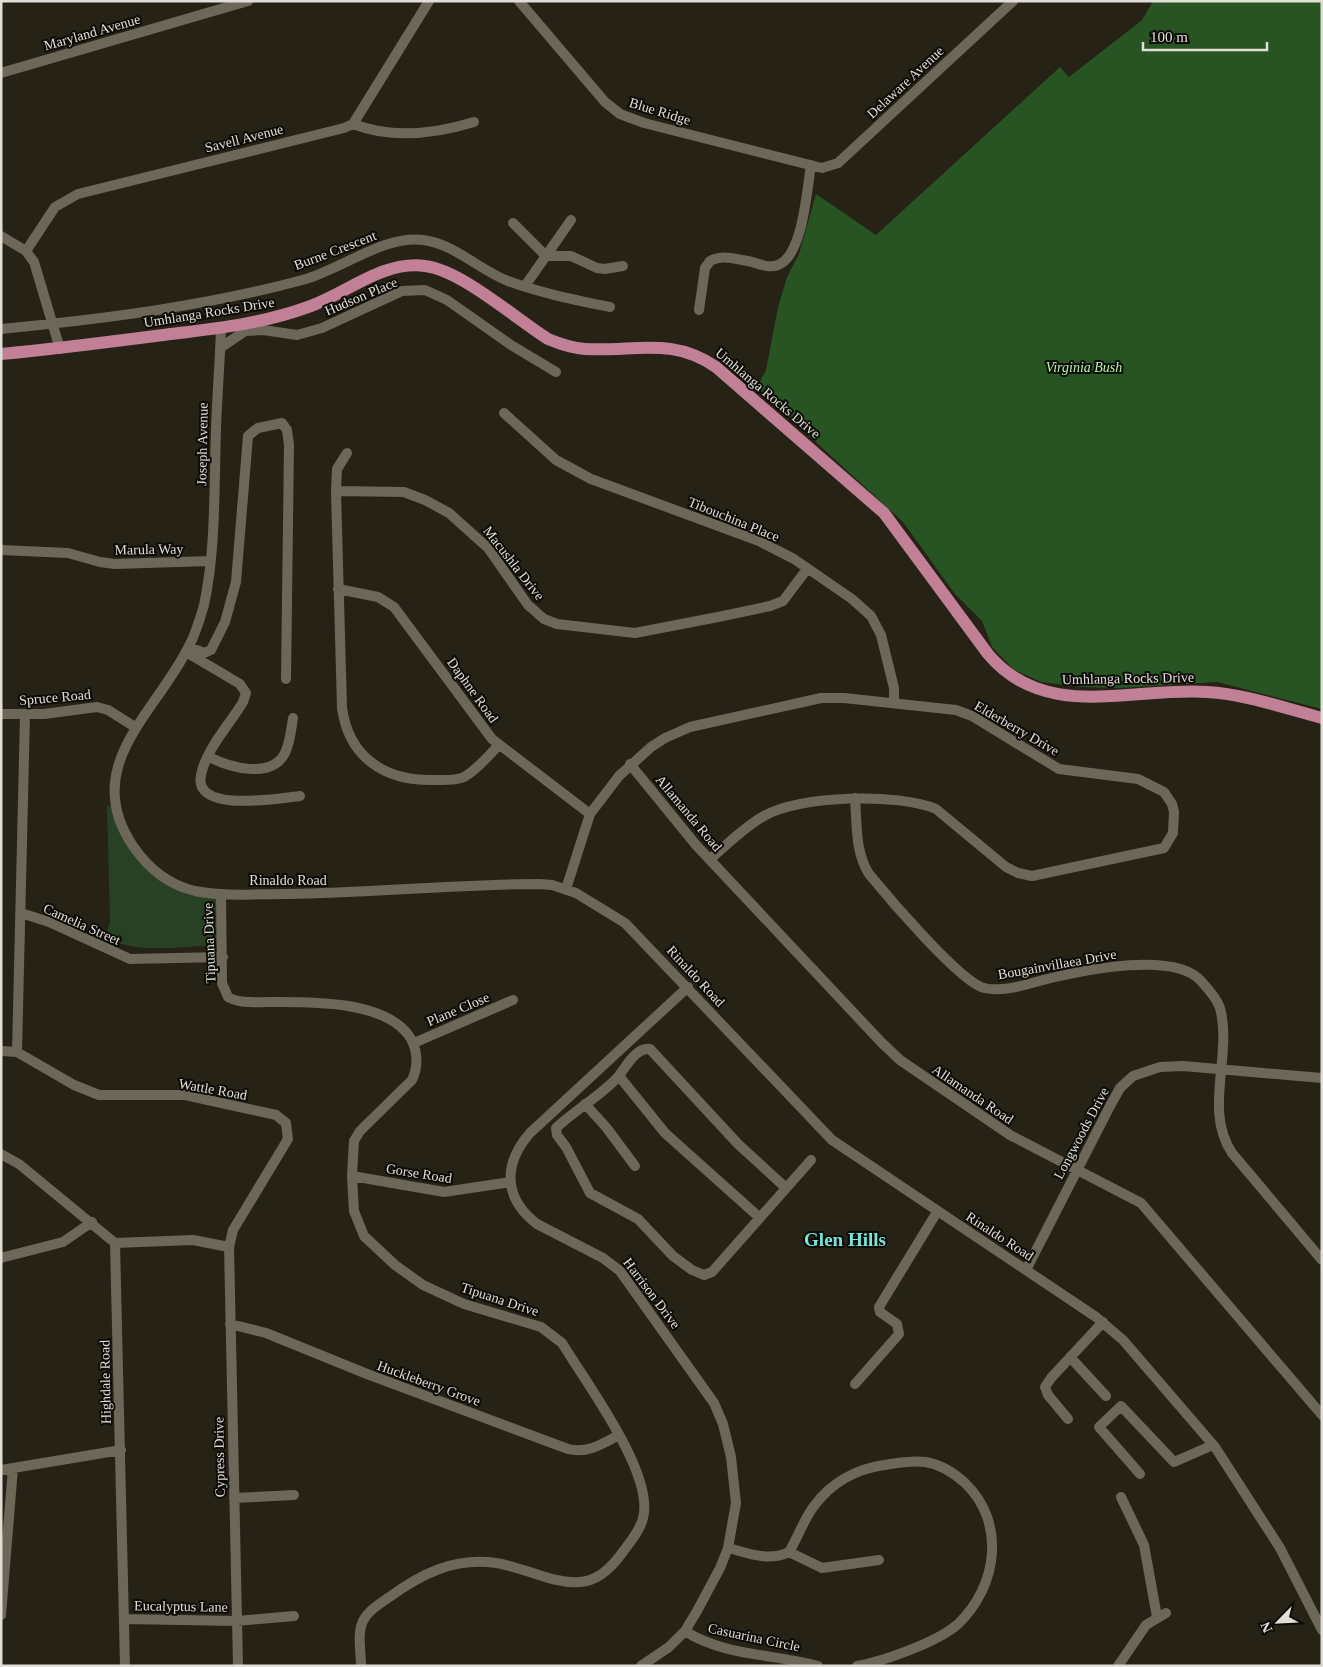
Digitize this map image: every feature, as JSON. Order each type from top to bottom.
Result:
[{"type":"main road","name":"Umhlanga Rocks Drive","points":[[1,354],[60,349],[221,328],[310,307],[397,267],[425,266],[438,269],[464,282],[548,339],[562,344],[584,349],[659,346],[692,353],[705,359],[733,380],[871,500],[889,520],[988,654],[1004,671],[1020,682],[1050,694],[1075,697],[1183,692],[1222,693],[1322,718]]},
{"type":"street","name":"Maryland Avenue","points":[[1,73],[248,1]]},
{"type":"street","points":[[429,1],[353,124],[397,134],[440,131],[474,122]]},
{"type":"street","name":"Blue Ridge","points":[[519,1],[605,102],[620,114],[644,123],[811,165]]},
{"type":"street","name":"Delaware Avenue","points":[[811,165],[822,168],[838,163],[1013,1]]},
{"type":"street","name":"Savell Avenue","points":[[26,251],[55,207],[78,194],[344,128],[353,124]]},
{"type":"street","points":[[698,310],[705,268],[710,261],[725,257],[770,267],[784,262],[789,256],[798,239],[811,165]]},
{"type":"street","points":[[525,286],[571,220]]},
{"type":"street","points":[[513,223],[546,256],[572,256],[597,268],[605,269],[623,266]]},
{"type":"street","points":[[1,236],[26,251],[34,262],[60,349]]},
{"type":"street","name":"Burne Crescent","points":[[1,329],[54,324],[221,299],[306,278],[390,244],[411,240],[424,240],[449,248],[506,280],[610,307]]},
{"type":"street","name":"Hudson Place","points":[[220,348],[245,332],[254,330],[297,335],[329,325],[402,291],[425,290],[446,300],[512,345],[556,372]]},
{"type":"street","name":"Joseph Avenue","points":[[209,561],[214,501],[221,328]]},
{"type":"street","name":"Tibouchina Place","points":[[504,413],[566,467],[591,479],[759,541],[808,569],[852,599],[871,616],[881,635],[894,688],[894,703]]},
{"type":"street","points":[[188,649],[202,652],[211,650],[228,611],[237,573],[238,531],[245,484],[248,436],[258,428],[282,423],[287,430],[289,445],[286,679]]},
{"type":"street","points":[[347,453],[337,470],[336,492],[344,724],[349,736],[360,752],[378,768],[395,776],[419,781],[455,780],[471,772],[498,746]]},
{"type":"street","name":"Macushla Drive","points":[[336,492],[404,492],[425,500],[449,513],[488,548],[528,605],[544,619],[557,624],[635,633],[718,618],[770,606],[783,601],[808,569]]},
{"type":"street","name":"Marula Way","points":[[1,550],[68,553],[115,564],[209,561]]},
{"type":"street","name":"Rinaldo Road","points":[[209,561],[204,604],[188,649],[135,727],[122,752],[117,772],[116,800],[120,819],[128,838],[139,855],[166,879],[182,887],[221,894],[342,894],[527,884],[552,885],[566,889],[626,923],[832,1140],[1103,1322],[1123,1340],[1213,1445],[1280,1548],[1322,1630]]},
{"type":"street","name":"Daphne Road","points":[[338,589],[378,597],[394,607],[498,746],[590,814]]},
{"type":"street","points":[[188,649],[240,684],[246,693],[243,702],[209,757],[200,782],[202,788],[210,797],[246,800],[300,796]]},
{"type":"street","name":"Elderberry Drive","points":[[566,889],[590,814],[630,764],[665,738],[706,722],[821,698],[956,710],[972,716],[1059,769],[1080,773],[1124,776],[1156,787],[1164,792],[1172,804],[1174,812],[1171,838],[1164,848],[1032,876],[1018,873],[1006,867],[936,809],[914,802],[855,798],[780,808],[757,820],[710,859]]},
{"type":"street","name":"Spruce Road","points":[[1,714],[25,715],[97,707],[108,710],[135,727]]},
{"type":"street","points":[[17,1052],[25,715]]},
{"type":"street","points":[[209,757],[231,767],[258,769],[268,767],[284,754],[293,718]]},
{"type":"street","name":"Allamanda Road","points":[[630,764],[710,859],[900,1060],[1010,1135],[1132,1198],[1150,1212],[1322,1415]]},
{"type":"street","name":"Bougainvillaea Drive","points":[[855,798],[858,838],[864,864],[876,882],[966,977],[983,988],[993,989],[1020,986],[1071,973],[1114,967],[1168,967],[1192,973],[1215,998],[1221,1011],[1223,1026],[1220,1070],[1220,1125],[1226,1144],[1322,1260]]},
{"type":"street","name":"Tipuana Drive","points":[[221,894],[224,990],[234,1000],[326,1002],[351,1006],[393,1021],[402,1027],[414,1043],[416,1071],[412,1080],[357,1136],[352,1151],[354,1211],[364,1236],[395,1265],[424,1285],[464,1304],[541,1327],[551,1333],[562,1343],[619,1435],[636,1467],[642,1484],[643,1517],[637,1532],[606,1571],[586,1582],[566,1582],[510,1565],[493,1563],[467,1562],[436,1569],[404,1586],[371,1610],[361,1628],[361,1666]]},
{"type":"street","name":"Camelia Street","points":[[21,913],[49,922],[130,959],[222,957]]},
{"type":"street","name":"Harrison Drive","points":[[641,1666],[669,1646],[685,1631],[720,1568],[728,1548],[736,1503],[735,1483],[724,1424],[714,1403],[620,1271],[603,1258],[536,1224],[527,1217],[519,1206],[511,1182],[513,1158],[519,1146],[592,1075],[688,987]]},
{"type":"street","name":"Plane Close","points":[[414,1043],[513,1000]]},
{"type":"street","points":[[786,1188],[738,1144],[655,1052],[647,1048],[627,1063],[619,1076],[605,1089],[570,1115],[556,1130],[586,1188],[596,1198],[643,1222],[682,1264],[700,1274],[708,1274],[760,1218],[811,1160]]},
{"type":"street","name":"Wattle Road","points":[[1,1051],[17,1052],[74,1085],[94,1094],[185,1095],[281,1118],[286,1123],[288,1139],[233,1230],[228,1247]]},
{"type":"street","name":"Longwoods Drive","points":[[1026,1270],[1120,1088],[1133,1076],[1160,1067],[1322,1078]]},
{"type":"street","points":[[592,1075],[605,1089]]},
{"type":"street","points":[[619,1076],[665,1133],[760,1218]]},
{"type":"street","points":[[585,1104],[606,1127],[635,1166]]},
{"type":"street","points":[[1,1154],[92,1222],[115,1242],[193,1240],[228,1247]]},
{"type":"street","name":"Gorse Road","points":[[352,1176],[444,1192],[456,1192],[496,1183],[511,1182]]},
{"type":"street","points":[[855,1384],[899,1334],[898,1324],[879,1309],[885,1296],[937,1212]]},
{"type":"street","points":[[1,1258],[63,1242],[92,1222]]},
{"type":"street","name":"Highdale Road","points":[[115,1242],[125,1666]]},
{"type":"street","name":"Cypress Drive","points":[[228,1247],[238,1666]]},
{"type":"street","points":[[1068,1419],[1048,1395],[1045,1388],[1051,1378],[1103,1322]]},
{"type":"street","name":"Huckleberry Grove","points":[[230,1324],[266,1333],[367,1374],[577,1452],[594,1449],[619,1435]]},
{"type":"street","points":[[1070,1357],[1106,1396]]},
{"type":"street","points":[[1140,1474],[1099,1427],[1121,1406],[1174,1462],[1213,1445]]},
{"type":"street","points":[[1,1470],[120,1450]]},
{"type":"street","points":[[728,1548],[765,1557],[781,1556],[789,1552],[814,1506],[829,1490],[849,1475],[875,1466],[925,1462],[938,1466],[961,1480],[982,1502],[990,1520],[992,1545],[986,1580],[979,1597],[957,1624],[945,1633],[885,1659],[857,1666]]},
{"type":"street","points":[[1,1615],[12,1468]]},
{"type":"street","points":[[234,1498],[294,1495]]},
{"type":"street","points":[[1118,1666],[1134,1639],[1146,1625],[1162,1615],[1144,1545],[1120,1497]]},
{"type":"street","points":[[789,1552],[822,1568],[879,1560]]},
{"type":"street","name":"Eucalyptus Lane","points":[[124,1619],[237,1620],[294,1616]]},
{"type":"street","name":"Casuarina Circle","points":[[685,1631],[700,1640],[716,1645],[794,1659],[818,1666]]},
{"type":"green space","name":"Virginia Bush","points":[[1153,1],[1322,1],[1322,709],[1217,682],[1120,688],[1081,687],[1041,682],[1013,669],[992,647],[982,621],[955,594],[903,522],[757,388],[766,370],[778,307],[787,277],[799,254],[816,194],[876,235],[1060,67],[1069,77],[1142,20]]},
{"type":"green space","points":[[107,805],[112,807],[120,832],[147,863],[184,889],[219,892],[218,940],[211,946],[143,948],[117,943],[105,937],[110,922]]},
{"type":"district","name":"Glen Hills","points":[[845,1239]]}]
